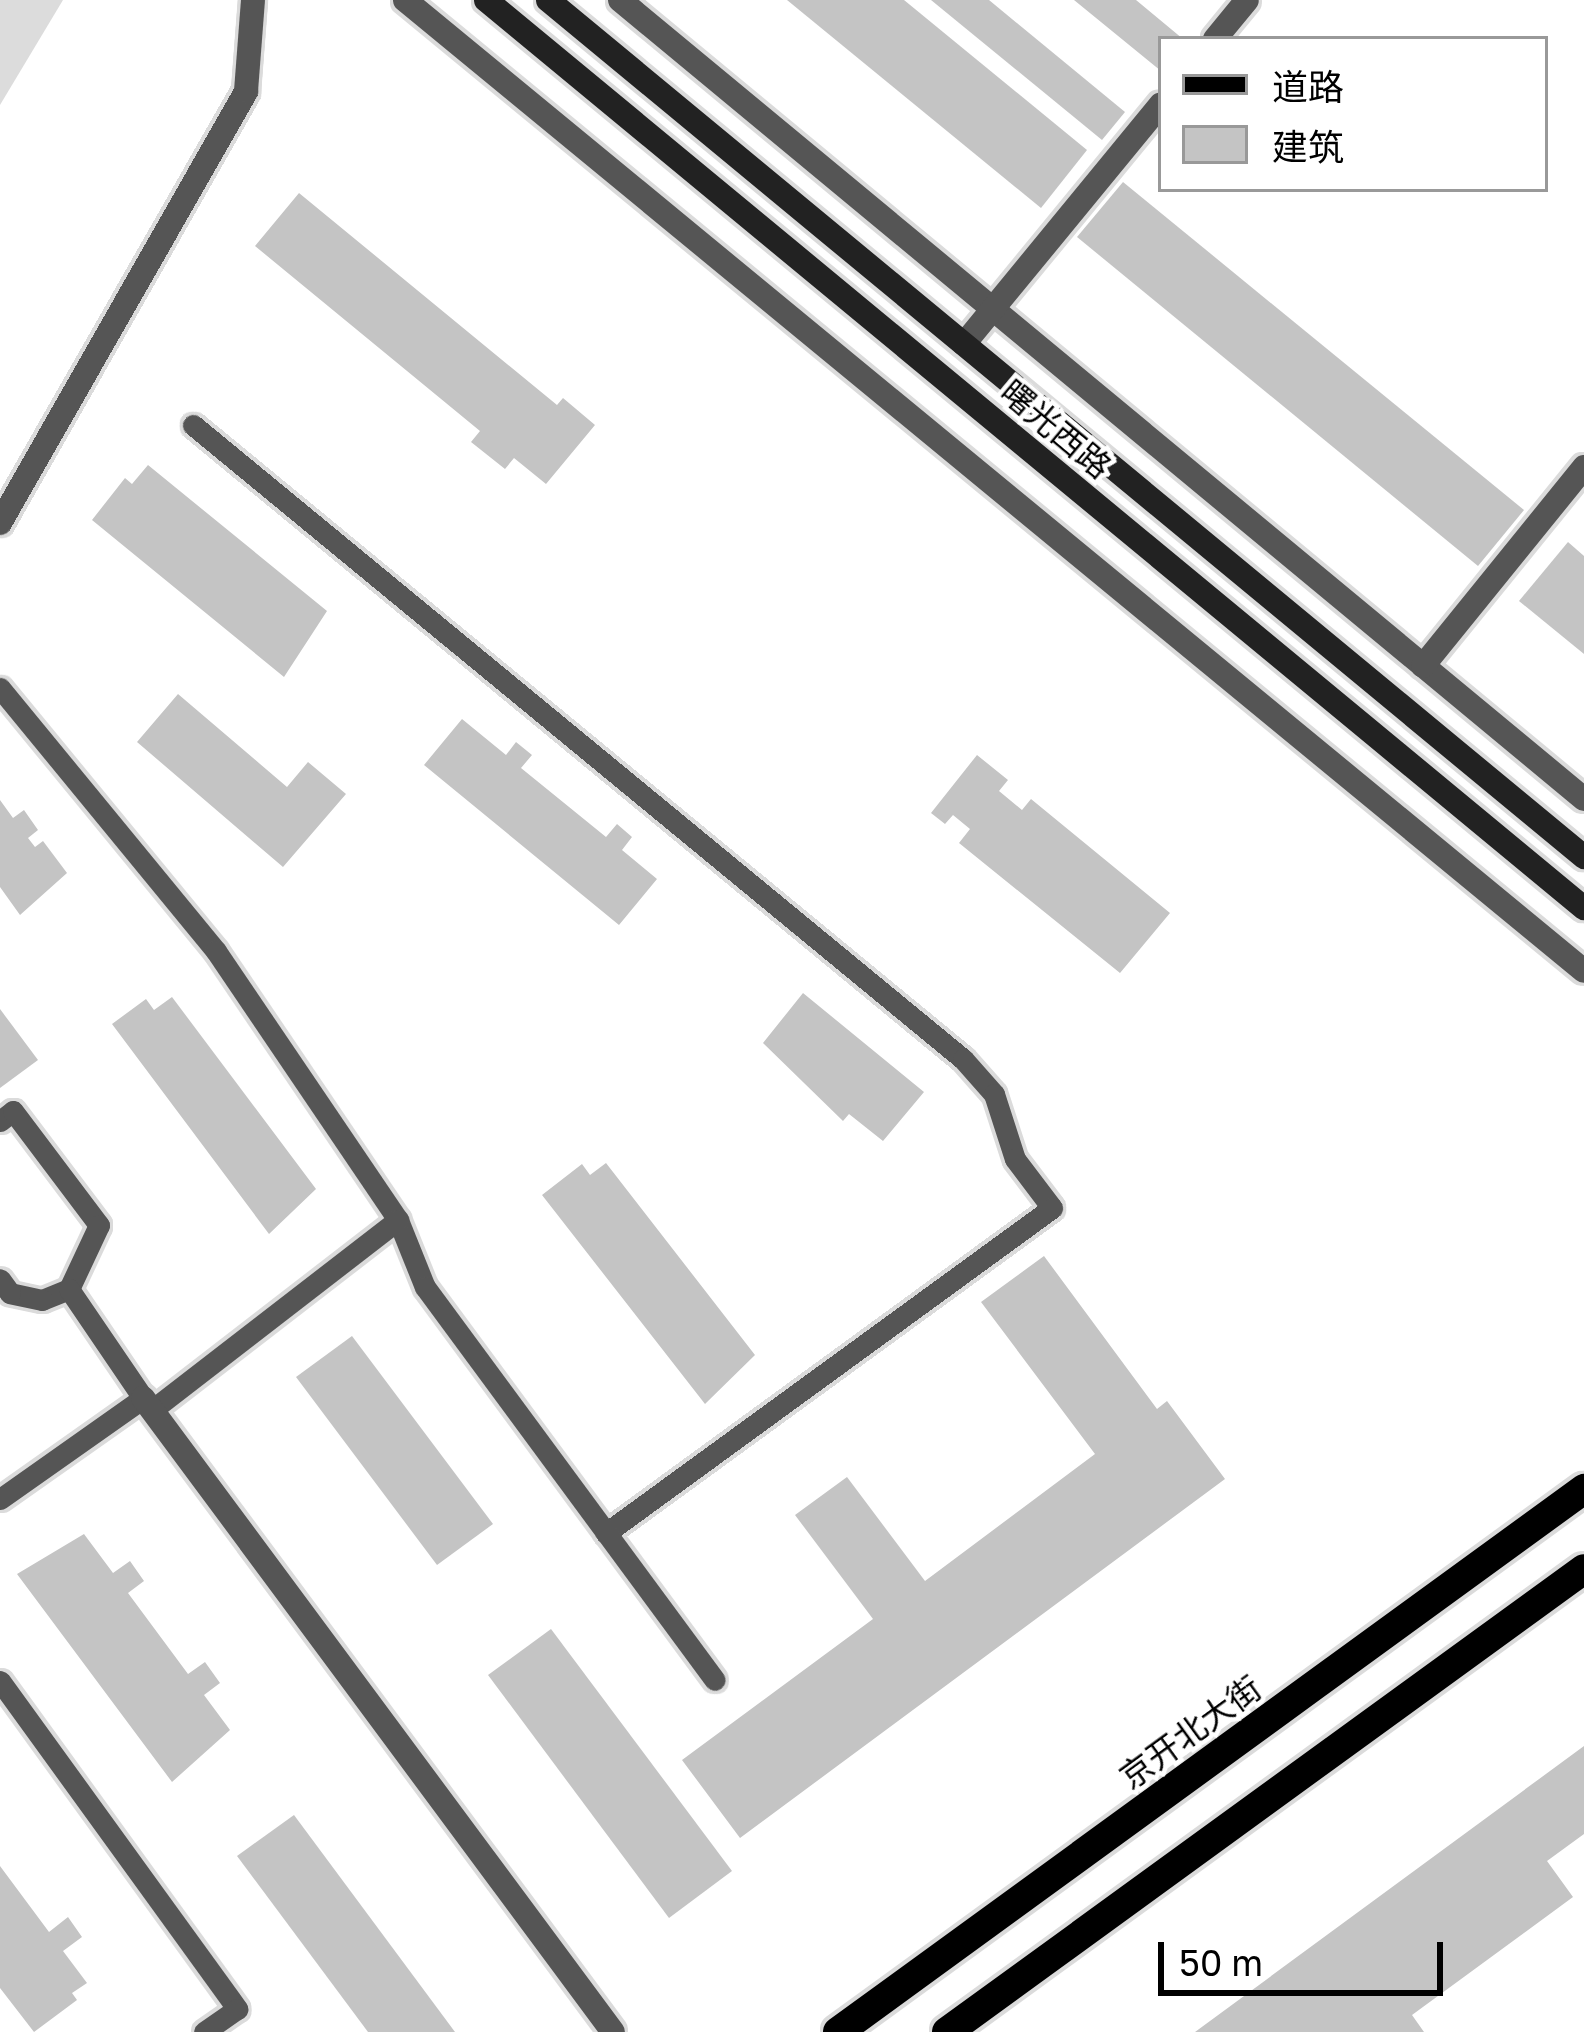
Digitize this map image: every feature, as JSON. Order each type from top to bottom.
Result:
[{"type":"main road","name":"曙光西路","points":[[486,0],[1584,908]]},
{"type":"main road","name":"曙光西路","points":[[548,0],[1584,857]]},
{"type":"main road","name":"京开北大街","points":[[838,2032],[1584,1490]]},
{"type":"main road","points":[[947,2032],[1584,1569]]},
{"type":"street","points":[[0,523],[246,91],[253,0]]},
{"type":"street","points":[[405,0],[1584,971]]},
{"type":"street","points":[[620,0],[1584,799]]},
{"type":"street","points":[[1217,36],[1247,0]]},
{"type":"street","points":[[964,344],[1158,108]]},
{"type":"street","points":[[1423,666],[1584,467]]},
{"type":"street","points":[[147,1404],[614,2032]]},
{"type":"lane","points":[[193,425],[963,1059],[994,1094],[1015,1159],[1052,1208],[606,1533]]},
{"type":"lane","points":[[0,688],[216,951],[398,1220],[424,1287],[715,1680]]},
{"type":"lane","points":[[0,1121],[13,1112],[99,1225],[69,1289],[42,1300],[10,1293],[0,1280]]},
{"type":"lane","points":[[0,1499],[147,1404],[398,1220]]},
{"type":"lane","points":[[69,1289],[147,1404]]},
{"type":"lane","points":[[0,1681],[237,2009],[204,2032]]},
{"type":"shaded area","points":[[0,0],[63,0],[0,105]]},
{"type":"building","points":[[787,0],[904,0],[1087,150],[1041,208]]},
{"type":"building","points":[[931,0],[989,0],[1125,112],[1102,140]]},
{"type":"building","points":[[1074,0],[1136,0],[1179,36],[1158,36],[1158,69]]},
{"type":"building","points":[[1123,182],[1524,510],[1478,566],[1077,237]]},
{"type":"building","points":[[299,193],[557,405],[563,398],[595,425],[546,484],[514,458],[505,469],[471,442],[480,431],[255,246]]},
{"type":"building","points":[[148,465],[327,611],[284,677],[92,520],[125,478],[132,484]]},
{"type":"building","points":[[1568,542],[1584,556],[1584,654],[1519,601]]},
{"type":"building","points":[[178,694],[287,787],[308,762],[346,794],[283,867],[137,742]]},
{"type":"building","points":[[462,719],[506,755],[516,742],[532,755],[521,768],[606,837],[617,824],[632,837],[622,850],[657,879],[619,925],[424,765]]},
{"type":"building","points":[[977,755],[1008,780],[999,791],[1022,810],[1031,799],[1170,913],[1120,973],[959,843],[970,829],[953,815],[945,824],[931,813]]},
{"type":"building","points":[[0,800],[13,818],[24,810],[38,830],[28,838],[35,847],[43,841],[67,873],[20,915],[0,887]]},
{"type":"building","points":[[803,993],[924,1092],[883,1141],[849,1114],[843,1121],[763,1043]]},
{"type":"building","points":[[172,997],[316,1189],[269,1234],[112,1024],[146,999],[154,1010]]},
{"type":"building","points":[[0,1009],[38,1060],[0,1088]]},
{"type":"building","points":[[606,1163],[755,1355],[705,1404],[542,1195],[582,1164],[590,1175]]},
{"type":"building","points":[[1044,1256],[1157,1409],[1167,1401],[1225,1479],[740,1838],[682,1760],[873,1619],[795,1515],[847,1477],[925,1581],[1095,1454],[981,1302]]},
{"type":"building","points":[[352,1336],[493,1524],[437,1565],[296,1377]]},
{"type":"building","points":[[84,1534],[113,1573],[130,1561],[144,1581],[128,1593],[188,1674],[205,1662],[220,1683],[204,1695],[230,1730],[172,1782],[17,1574]]},
{"type":"building","points":[[551,1629],[732,1871],[669,1918],[488,1675]]},
{"type":"building","points":[[1584,1746],[1584,1834],[1547,1861],[1573,1897],[1412,2015],[1424,2032],[1195,2032]]},
{"type":"building","points":[[294,1815],[455,2032],[368,2032],[237,1856]]},
{"type":"building","points":[[0,1866],[49,1932],[68,1917],[82,1937],[63,1951],[87,1983],[72,1993],[77,2000],[34,2032],[0,1988]]}]
